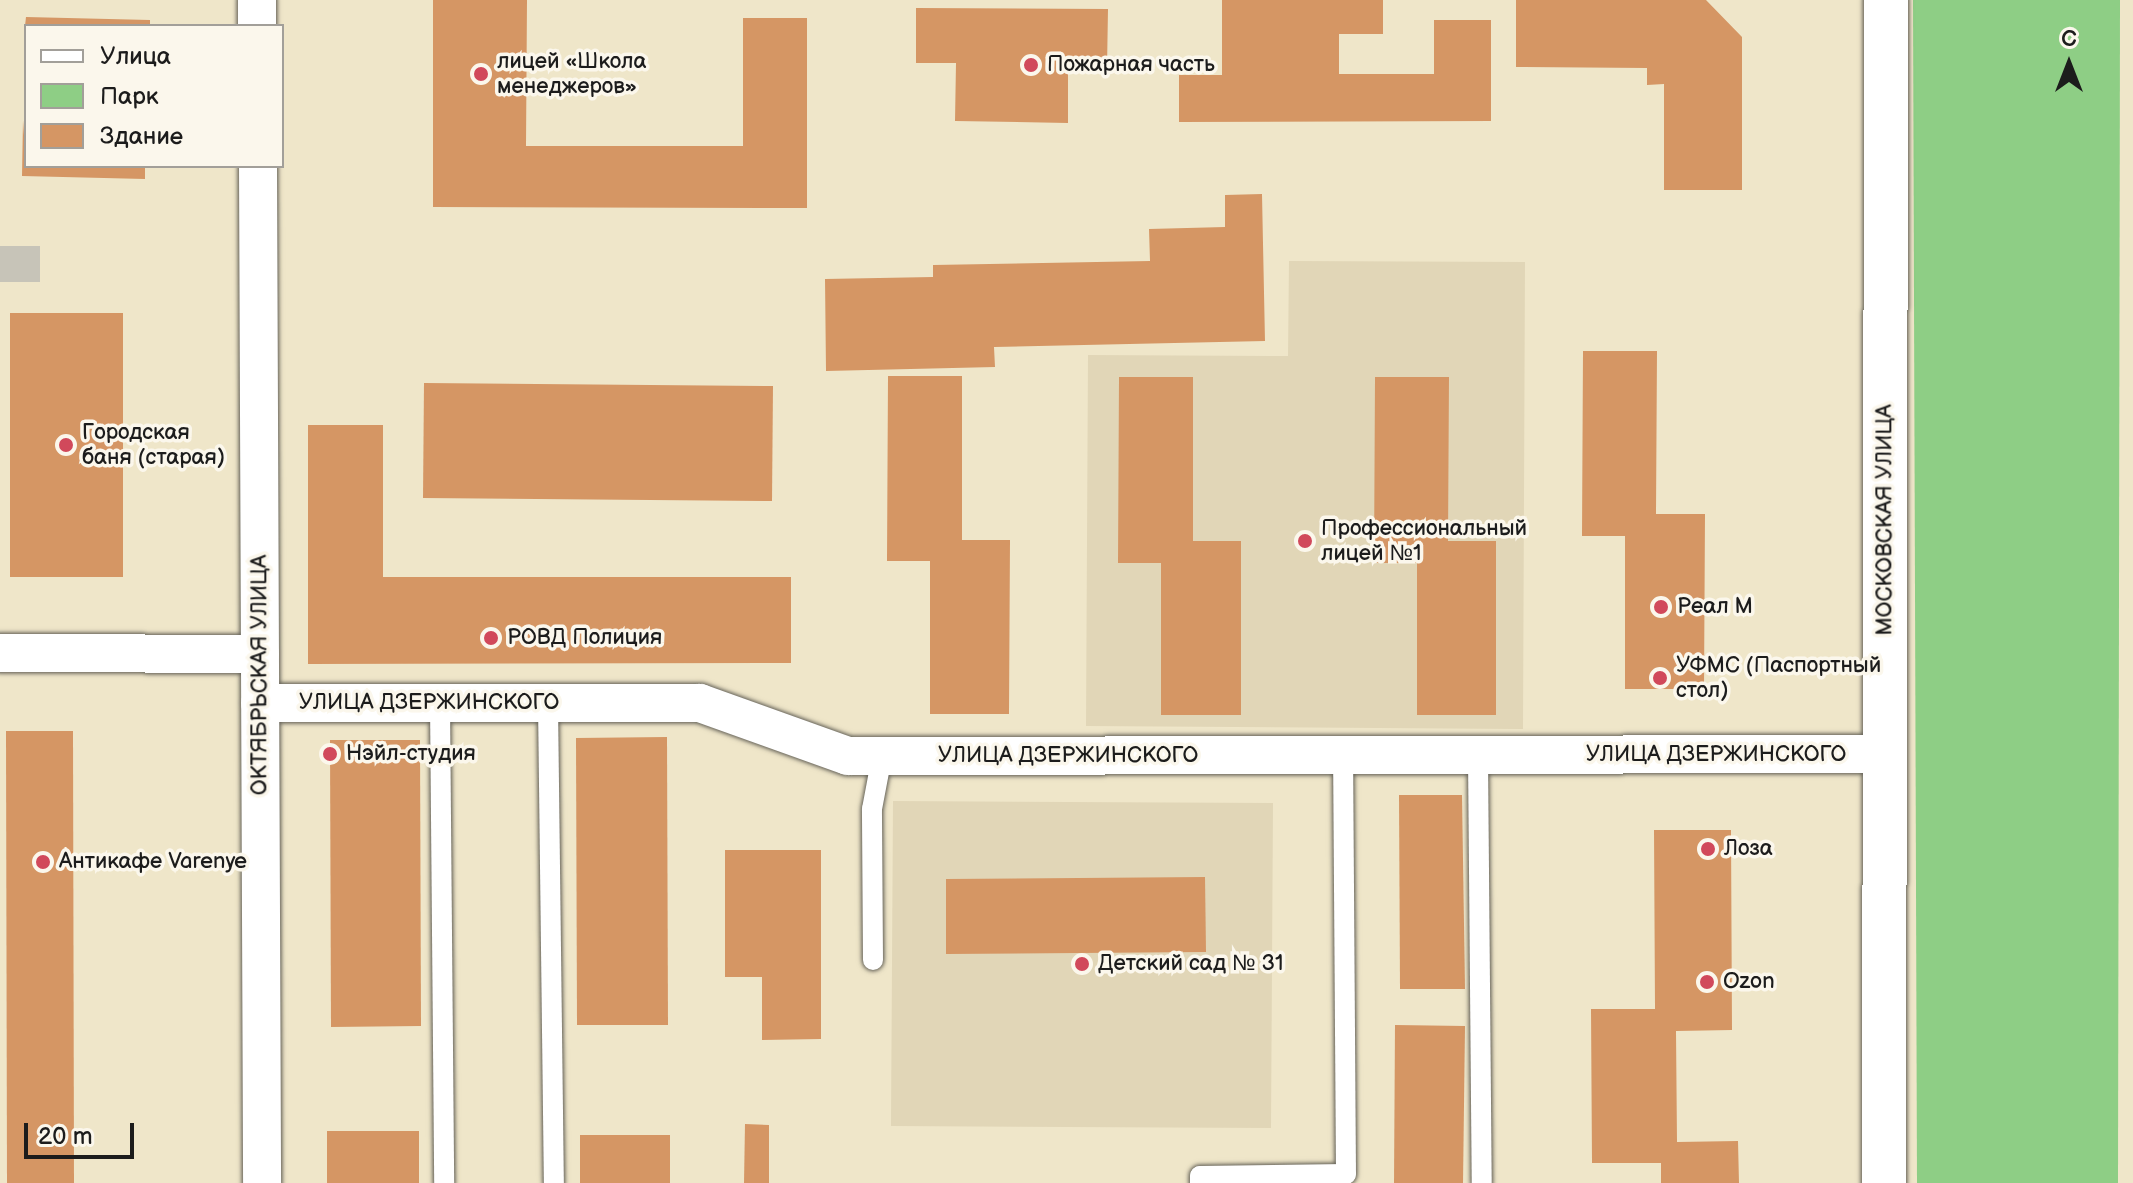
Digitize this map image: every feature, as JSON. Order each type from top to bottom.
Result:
[{"type":"main road","name":"МОСКОВСКАЯ УЛИЦА","points":[[1884,1183],[1886,0]]},
{"type":"street","points":[[257,0],[257,24]]},
{"type":"street","name":"ОКТЯБРЬСКАЯ УЛИЦА","points":[[258,168],[262,1183]]},
{"type":"street","points":[[0,653],[260,654]]},
{"type":"street","name":"УЛИЦА ДЗЕРЖИНСКОГО","points":[[260,703],[700,703],[848,756],[1885,754]]},
{"type":"lane","points":[[440,703],[444,1183]]},
{"type":"lane","points":[[548,703],[554,1183]]},
{"type":"lane","points":[[873,960],[872,809],[882,756]]},
{"type":"lane","points":[[1478,756],[1482,1183]]},
{"type":"lane","points":[[1200,1183],[1200,1176],[1346,1174],[1343,757]]},
{"type":"shaded area","points":[[0,246],[40,246],[40,282],[0,282]]},
{"type":"shaded area","name":"Профессиональный лицей №1","points":[[1289,261],[1525,262],[1523,729],[1086,726],[1088,355],[1288,356]]},
{"type":"shaded area","name":"Детский сад № 31","points":[[893,801],[1273,803],[1271,1128],[891,1126]]},
{"type":"green space","points":[[1913,0],[2120,0],[2118,1183],[1917,1183]]},
{"type":"building","points":[[433,0],[527,0],[526,146],[743,146],[743,18],[807,18],[807,208],[433,207]]},
{"type":"building","points":[[1222,0],[1383,0],[1383,34],[1339,34],[1339,74],[1434,74],[1434,20],[1491,20],[1491,121],[1179,122],[1179,75],[1222,75]]},
{"type":"building","points":[[1516,0],[1706,0],[1742,37],[1742,190],[1664,190],[1664,84],[1647,85],[1647,68],[1516,67]]},
{"type":"building","name":"Пожарная часть","points":[[916,8],[1108,9],[1107,68],[1068,67],[1068,123],[955,121],[956,63],[916,63]]},
{"type":"building","points":[[26,17],[150,20],[150,24],[25,24]]},
{"type":"building","points":[[23,120],[24,168],[145,168],[145,179],[22,176]]},
{"type":"building","points":[[1262,194],[1265,341],[994,347],[995,367],[826,371],[825,279],[933,277],[933,265],[1150,261],[1149,229],[1225,227],[1225,195]]},
{"type":"building","name":"Городская баня (старая)","points":[[10,313],[123,313],[123,577],[10,577]]},
{"type":"building","points":[[1583,351],[1657,351],[1656,514],[1705,514],[1704,689],[1625,689],[1625,536],[1582,536]]},
{"type":"building","points":[[888,376],[962,376],[962,540],[1010,540],[1009,714],[930,714],[930,561],[887,561]]},
{"type":"building","points":[[1119,377],[1193,377],[1193,541],[1241,541],[1241,715],[1161,715],[1161,563],[1118,563]]},
{"type":"building","points":[[1375,377],[1449,377],[1448,541],[1496,541],[1496,715],[1417,715],[1417,563],[1374,563]]},
{"type":"building","points":[[424,383],[773,386],[772,501],[423,498]]},
{"type":"building","points":[[308,425],[383,425],[383,577],[791,577],[791,663],[308,664]]},
{"type":"building","points":[[6,731],[73,731],[74,1183],[7,1183]]},
{"type":"building","points":[[667,737],[668,1025],[577,1025],[576,738]]},
{"type":"building","points":[[330,740],[420,740],[421,1026],[331,1027]]},
{"type":"building","points":[[1399,795],[1462,795],[1465,989],[1400,989]]},
{"type":"building","points":[[1654,830],[1731,830],[1732,1030],[1676,1031],[1677,1142],[1738,1141],[1739,1183],[1661,1183],[1661,1163],[1592,1163],[1591,1009],[1655,1009]]},
{"type":"building","points":[[725,850],[821,850],[821,1039],[762,1040],[762,977],[725,977]]},
{"type":"building","points":[[1205,877],[1206,952],[946,954],[946,879]]},
{"type":"building","points":[[1395,1025],[1465,1026],[1463,1183],[1394,1183]]},
{"type":"building","points":[[745,1124],[769,1125],[769,1183],[744,1183]]},
{"type":"building","points":[[327,1131],[419,1131],[419,1183],[327,1183]]},
{"type":"building","points":[[580,1135],[670,1135],[670,1183],[580,1183]]},
{"type":"place","name":"Пожарная часть","points":[[1031,65]]},
{"type":"place","name":"лицей «Школа менеджеров»","points":[[481,74]]},
{"type":"place","name":"Городская баня (старая)","points":[[66,445]]},
{"type":"place","name":"Профессиональный лицей №1","points":[[1305,541]]},
{"type":"place","name":"Реал М","points":[[1661,607]]},
{"type":"place","name":"РОВД Полиция","points":[[491,638]]},
{"type":"place","name":"УФМС (Паспортный стол)","points":[[1660,678]]},
{"type":"place","name":"Нэйл-студия","points":[[330,754]]},
{"type":"place","name":"Лоза","points":[[1708,849]]},
{"type":"place","name":"Антикафе Varenye","points":[[43,862]]},
{"type":"place","name":"Детский сад № 31","points":[[1082,964]]},
{"type":"place","name":"Ozon","points":[[1707,982]]}]
